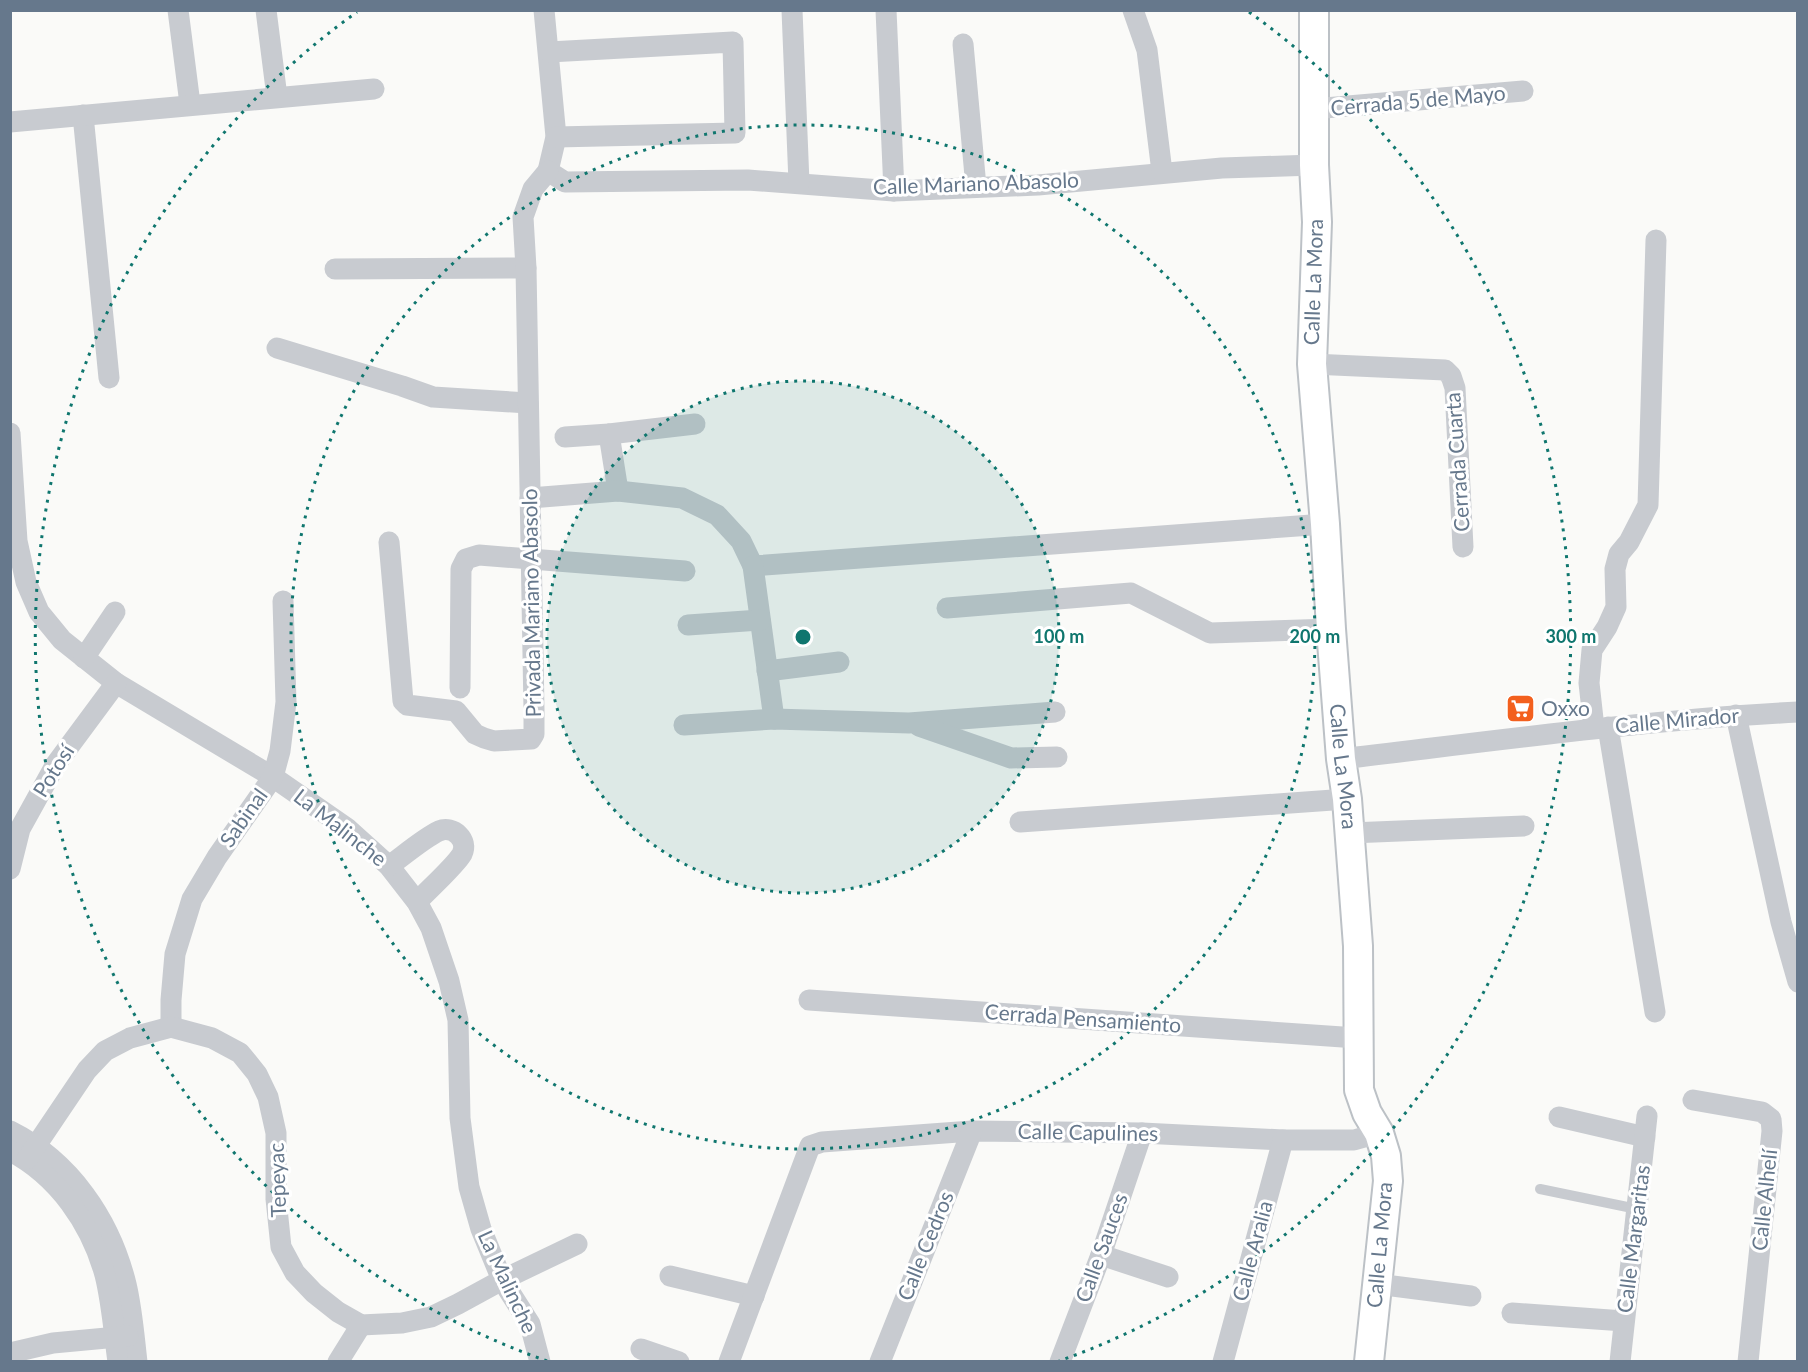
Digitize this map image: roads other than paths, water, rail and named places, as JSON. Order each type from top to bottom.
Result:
[{"type":"street","points":[[178,10],[190,104]]},
{"type":"street","points":[[266,10],[277,97]]},
{"type":"street","points":[[544,10],[556,136],[557,177]]},
{"type":"street","points":[[792,10],[799,183]]},
{"type":"street","points":[[886,10],[894,191]]},
{"type":"street","points":[[1133,10],[1147,50],[1162,172]]},
{"type":"street","name":"Calle La Mora","points":[[1314,10],[1313,109],[1317,222],[1312,364],[1325,524],[1330,630],[1341,759],[1347,799],[1358,946],[1359,1090],[1366,1113],[1379,1132],[1386,1156],[1388,1181],[1369,1362]]},
{"type":"street","points":[[549,52],[733,42],[735,133],[556,136]]},
{"type":"street","points":[[963,44],[976,187]]},
{"type":"street","points":[[10,122],[374,89]]},
{"type":"street","name":"Cerrada 5 de Mayo","points":[[1313,109],[1523,91]]},
{"type":"street","points":[[83,115],[109,378]]},
{"type":"street","name":"Calle Mariano Abasolo","points":[[557,177],[748,180],[894,191],[1038,185],[1162,172],[1314,165]]},
{"type":"street","name":"Privada Mariano Abasolo","points":[[389,542],[403,701],[407,705],[456,711],[475,734],[494,741],[531,739],[534,734],[526,268],[523,217],[533,189],[557,177]]},
{"type":"street","points":[[1655,1012],[1601,728],[1589,683],[1592,650],[1607,627],[1616,607],[1615,569],[1618,554],[1629,543],[1648,505],[1656,240]]},
{"type":"street","points":[[335,269],[526,268]]},
{"type":"street","points":[[278,348],[433,397],[528,403]]},
{"type":"street","name":"Cerrada Cuarta","points":[[1312,364],[1445,369],[1451,376],[1455,388],[1463,547]]},
{"type":"street","points":[[565,437],[695,424]]},
{"type":"street","name":"La Malinche","points":[[10,434],[17,541],[26,582],[39,612],[62,640],[116,683],[273,777],[348,829],[388,866],[417,902],[431,928],[449,981],[458,1020],[460,1118],[469,1187],[481,1229],[502,1280],[530,1324],[540,1362]]},
{"type":"street","points":[[609,434],[618,491]]},
{"type":"street","points":[[530,498],[618,491],[682,498],[717,515],[741,541],[753,566],[774,719]]},
{"type":"street","points":[[753,566],[1325,524]]},
{"type":"street","points":[[460,688],[461,569],[466,559],[478,555],[685,571]]},
{"type":"street","points":[[947,609],[1131,593],[1210,633],[1330,630]]},
{"type":"street","name":"Sabinal","points":[[171,1027],[175,954],[192,899],[229,839],[273,777],[280,751],[286,702],[283,601]]},
{"type":"street","points":[[84,658],[115,612]]},
{"type":"street","points":[[688,625],[760,620]]},
{"type":"street","points":[[767,671],[839,662]]},
{"type":"street","name":"Potosí","points":[[10,869],[20,829],[56,764],[116,683]]},
{"type":"street","points":[[684,725],[774,719],[909,723],[1055,712]]},
{"type":"street","name":"Calle Mirador","points":[[1341,759],[1601,728],[1736,715],[1797,712]]},
{"type":"street","points":[[1736,715],[1789,919],[1797,982]]},
{"type":"street","points":[[909,723],[1011,758],[1057,757]]},
{"type":"street","points":[[1020,822],[1347,799]]},
{"type":"street","points":[[1350,833],[1524,826]]},
{"type":"street","points":[[388,866],[440,831],[452,831],[461,838],[463,844],[461,855],[417,902]]},
{"type":"street","name":"Cerrada Pensamiento","points":[[809,1000],[1357,1038]]},
{"type":"street","points":[[24,1152],[87,1070],[105,1051],[130,1038],[171,1027]]},
{"type":"street","name":"Tepeyac","points":[[171,1027],[212,1038],[240,1053],[257,1074],[268,1096],[276,1133],[276,1199],[281,1247],[295,1273],[314,1293],[338,1312],[361,1325]]},
{"type":"street","name":"Calle Alhelí","points":[[1693,1100],[1762,1112],[1771,1119],[1772,1131],[1748,1362]]},
{"type":"street","name":"Calle Margaritas","points":[[1559,1117],[1646,1126],[1620,1362]]},
{"type":"street","points":[[10,1131],[24,1152],[74,1179],[103,1221],[126,1285],[124,1337],[118,1362]]},
{"type":"street","name":"Calle Capulines","points":[[754,1296],[804,1157],[810,1146],[822,1142],[972,1131],[1142,1133],[1283,1140],[1354,1140],[1379,1132]]},
{"type":"street","name":"Calle Cedros","points":[[880,1362],[972,1131]]},
{"type":"street","name":"Calle Sauces","points":[[1060,1362],[1101,1255],[1142,1133]]},
{"type":"street","name":"Calle Aralia","points":[[1223,1362],[1283,1140]]},
{"type":"street","points":[[338,1362],[361,1325],[402,1323],[431,1317],[577,1244]]},
{"type":"street","points":[[1101,1255],[1168,1277]]},
{"type":"street","points":[[670,1276],[754,1296],[729,1362]]},
{"type":"street","points":[[1377,1284],[1471,1296]]},
{"type":"street","points":[[1512,1313],[1624,1321]]},
{"type":"street","points":[[10,1353],[53,1343],[124,1337]]},
{"type":"street","points":[[124,1337],[137,1362]]},
{"type":"street","points":[[641,1349],[679,1362]]},
{"type":"lane","points":[[1540,1189],[1637,1209]]},
{"type":"place","name":"Oxxo","points":[[1520,709]]}]
